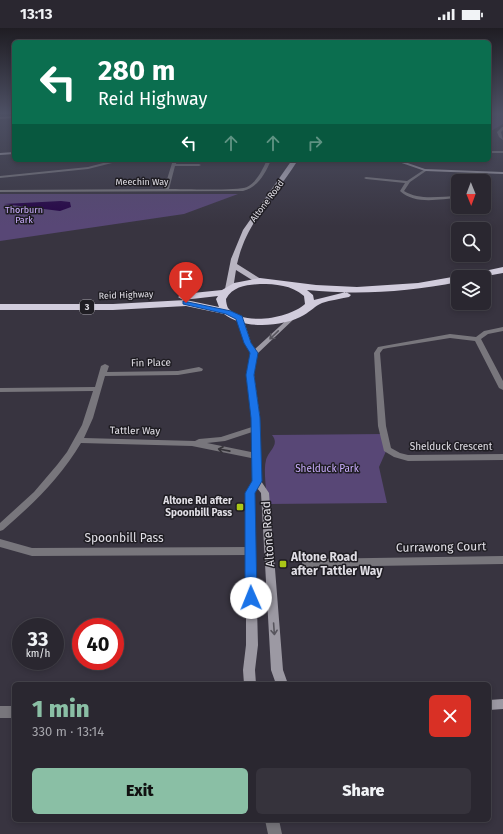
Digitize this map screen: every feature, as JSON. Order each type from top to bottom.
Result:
[{"type":"highway","points":[[491,272],[503,270]]},
{"type":"highway","points":[[491,277],[503,275]]},
{"type":"highway","points":[[295,286],[327,289],[372,289],[412,286],[451,280]]},
{"type":"highway","name":"Reid Highway","points":[[0,302],[149,299],[226,291],[239,284],[260,281],[275,281],[295,286]]},
{"type":"highway","points":[[293,317],[304,312],[310,305],[322,300],[344,295],[424,290],[451,285]]},
{"type":"highway","points":[[295,286],[308,294],[310,305]]},
{"type":"highway","points":[[226,291],[220,302],[228,312]]},
{"type":"highway","name":"Reid Highway","points":[[0,307],[113,307],[186,303],[228,312],[240,318],[254,321],[271,321],[293,317]]},
{"type":"main road","name":"Altone Road","points":[[226,291],[237,252],[254,216],[286,174],[293,162]]},
{"type":"main road","points":[[233,265],[260,281]]},
{"type":"street","points":[[491,152],[503,152]]},
{"type":"street","points":[[0,154],[12,153]]},
{"type":"street","points":[[0,177],[6,175],[88,168],[111,162]]},
{"type":"street","points":[[166,190],[174,162],[199,165]]},
{"type":"street","name":"Meechin Way","points":[[0,191],[233,190],[250,188],[264,171],[268,162]]},
{"type":"street","points":[[401,162],[425,170],[503,173]]},
{"type":"street","points":[[425,170],[408,182],[402,191],[410,196],[451,197]]},
{"type":"street","points":[[366,178],[408,182]]},
{"type":"street","points":[[240,318],[248,343],[254,353],[293,317]]},
{"type":"street","points":[[503,329],[482,334],[478,339],[503,388]]},
{"type":"street","name":"Shelduck Crescent","points":[[478,339],[450,336],[380,348],[377,353],[382,426],[387,449],[397,455],[408,458],[503,457]]},
{"type":"street","name":"Altone Road","points":[[254,353],[250,375],[255,428],[257,481],[265,493],[277,670],[281,682]]},
{"type":"street","points":[[0,528],[44,485],[77,440],[86,425],[105,366]]},
{"type":"street","name":"Fin Place","points":[[102,374],[178,373],[199,369]]},
{"type":"street","points":[[0,390],[97,388]]},
{"type":"street","name":"Tattler Way","points":[[77,440],[192,443],[222,439],[255,428]]},
{"type":"street","name":"Tattler Way","points":[[192,443],[256,456]]},
{"type":"street","name":"Altone Road","points":[[250,682],[249,670],[252,645],[250,493],[257,481]]},
{"type":"street","name":"Spoonbill Pass","points":[[0,543],[32,552],[250,550]]},
{"type":"street","name":"Currawong Court","points":[[307,563],[503,560]]},
{"type":"street","points":[[491,705],[503,704]]},
{"type":"street","points":[[0,712],[12,712]]},
{"type":"street","points":[[272,822],[275,834]]},
{"type":"green space","name":"Thorburn Park","points":[[0,194],[238,194],[184,214],[0,241]]},
{"type":"green space","name":"Shelduck Park","points":[[384,434],[387,449],[379,467],[387,503],[267,504],[265,465],[267,456],[273,448],[275,442],[272,435]]},
{"type":"shaded area","points":[[61,201],[70,202],[71,207],[60,211],[4,204]]},
{"type":"place","name":"Altone Rd after Spoonbill Pass","points":[[240,507]]},
{"type":"place","name":"Altone Road after Tattler Way","points":[[283,564]]},
{"type":"route","points":[[186,303],[198,304],[228,312],[240,318],[248,343],[254,353],[250,375],[256,418],[257,481],[250,493],[251,598]]}]
